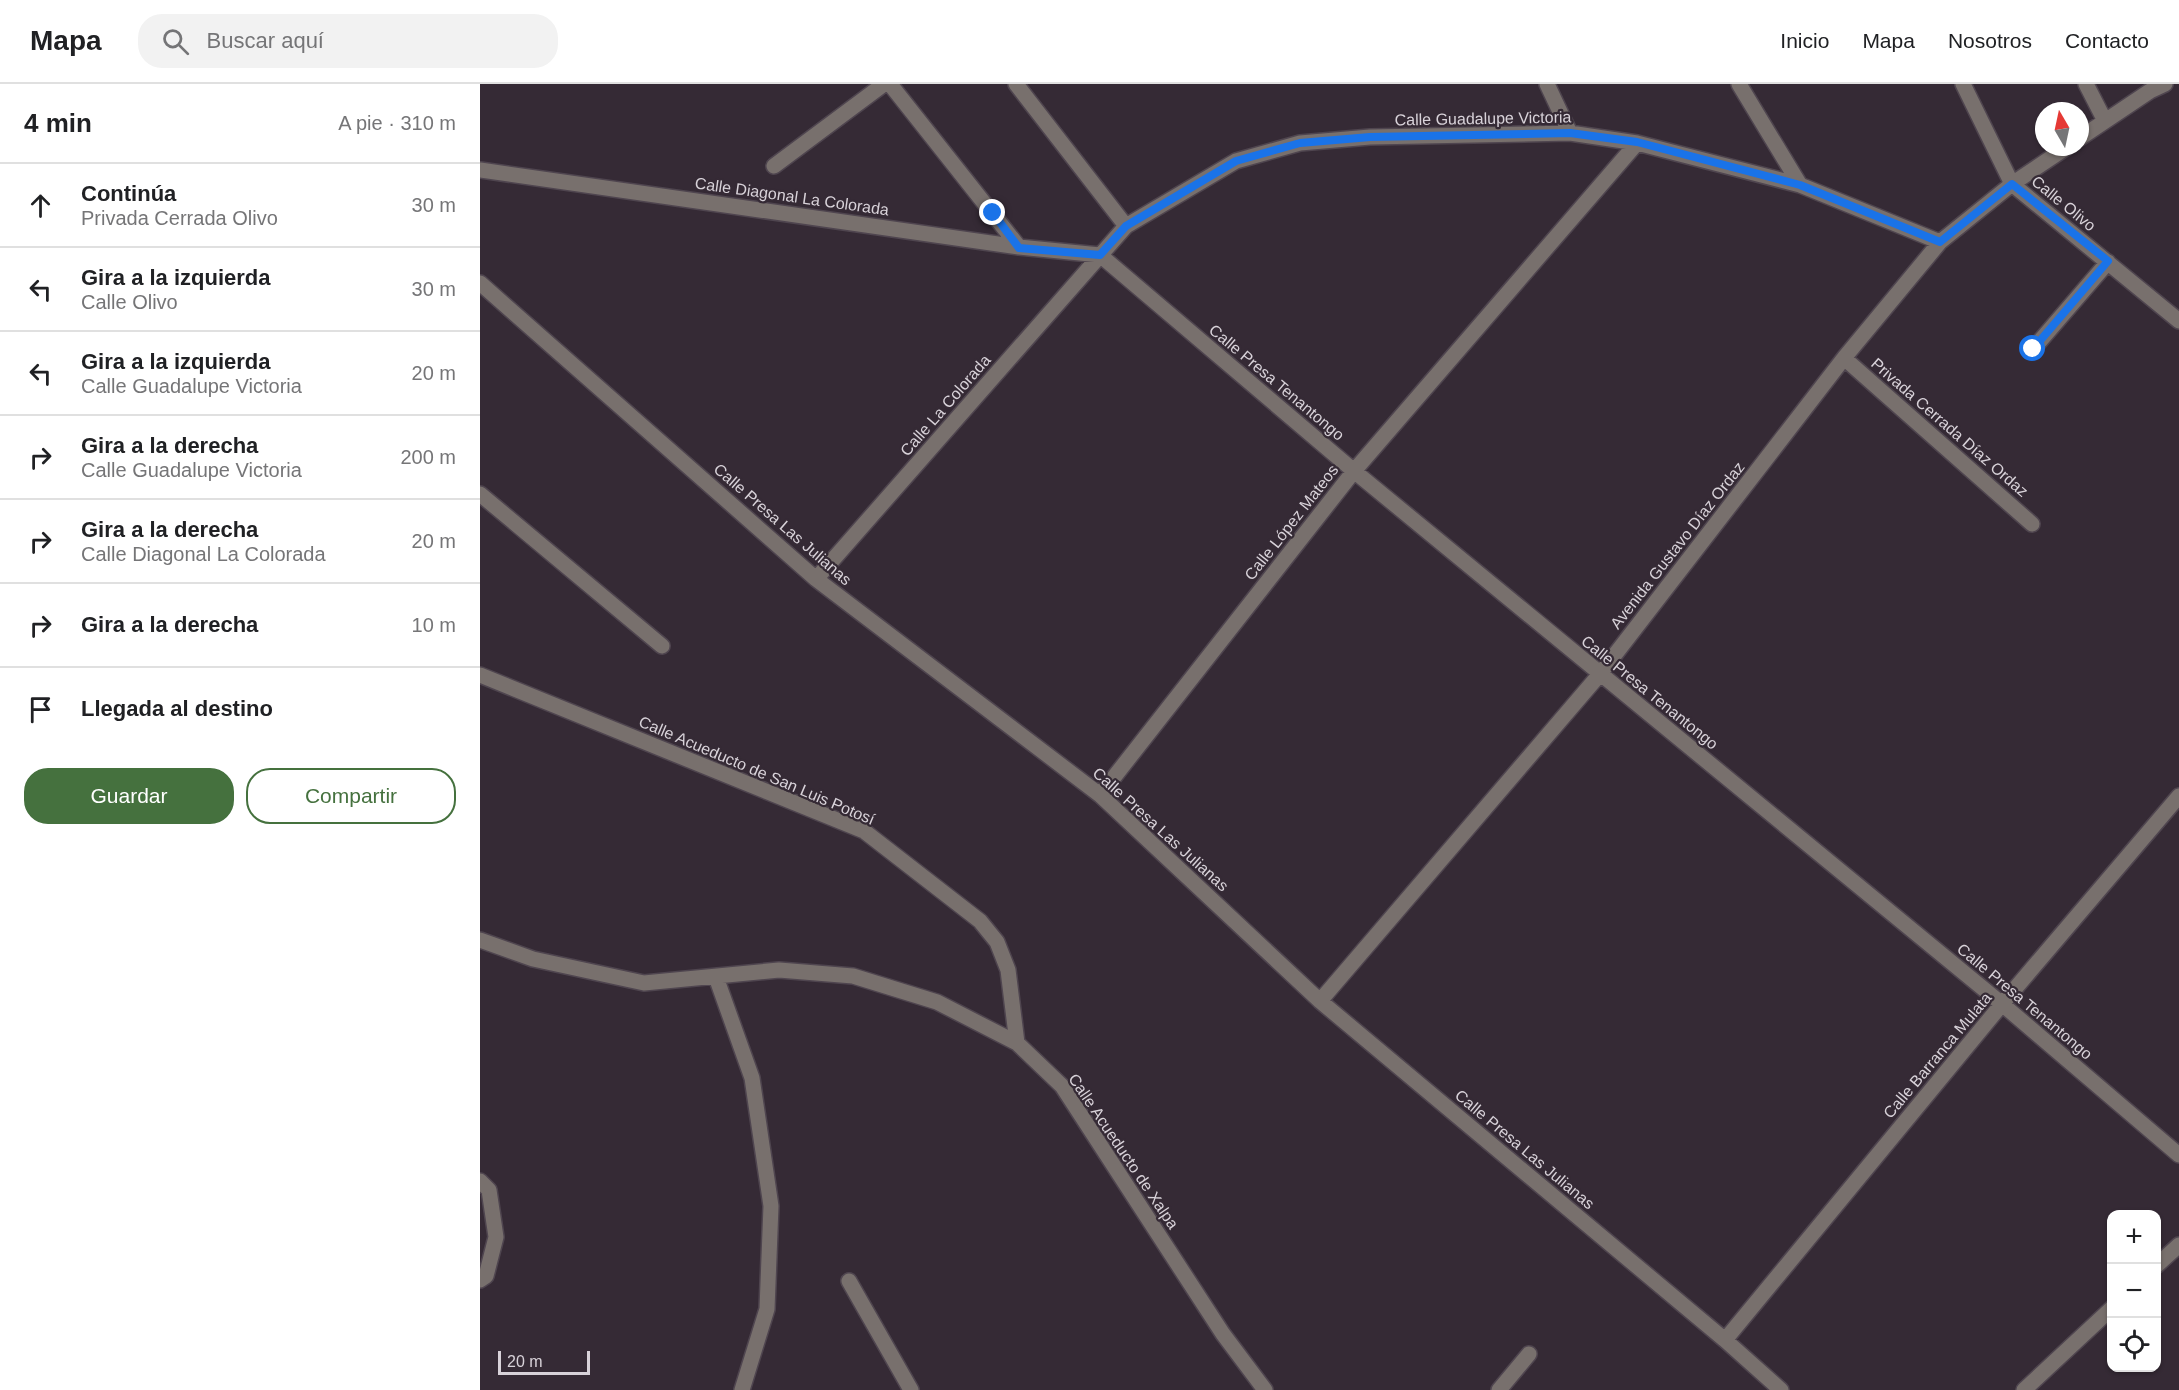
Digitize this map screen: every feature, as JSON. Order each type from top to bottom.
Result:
[{"type":"street","points":[[774,166],[884,84]]},
{"type":"street","points":[[890,84],[1019,248]]},
{"type":"street","points":[[1016,84],[1126,226]]},
{"type":"street","points":[[1548,84],[1570,133]]},
{"type":"street","points":[[1739,84],[1800,185]]},
{"type":"street","name":"Calle Olivo","points":[[1964,84],[2012,184],[2179,321]]},
{"type":"street","points":[[2086,84],[2105,121]]},
{"type":"street","points":[[2089,132],[2150,91],[2166,84]]},
{"type":"street","name":"Calle Guadalupe Victoria","points":[[1100,255],[1126,226],[1236,161],[1300,143],[1370,137],[1570,133],[1637,142],[1800,185],[1940,242]]},
{"type":"street","name":"Calle López Mateos","points":[[1100,795],[1354,471],[1637,142]]},
{"type":"street","points":[[1940,242],[2012,184],[2054,156]]},
{"type":"street","name":"Calle Diagonal La Colorada","points":[[480,170],[1019,248],[1100,255]]},
{"type":"street","name":"Avenida Gustavo Díaz Ordaz","points":[[1320,1002],[1600,674],[1844,358],[1940,242]]},
{"type":"street","name":"Calle Presa Tenantongo","points":[[1100,255],[1354,471],[2002,1004],[2179,1155]]},
{"type":"street","name":"Calle La Colorada","points":[[816,579],[1100,255]]},
{"type":"street","points":[[2033,349],[2108,261]]},
{"type":"street","name":"Calle Presa Las Julianas","points":[[480,283],[816,579],[1100,795],[1320,1002],[1725,1340],[1781,1390]]},
{"type":"street","name":"Privada Cerrada Díaz Ordaz","points":[[1844,358],[2032,524]]},
{"type":"street","points":[[480,494],[662,646]]},
{"type":"street","name":"Calle Acueducto de San Luis Potosí","points":[[480,675],[864,831],[980,921],[997,942],[1008,970],[1017,1043]]},
{"type":"street","name":"Calle Barranca Mulata","points":[[1725,1340],[2002,1004],[2179,796]]},
{"type":"street","name":"Calle Acueducto de Xalpa","points":[[480,940],[533,959],[644,983],[779,970],[853,976],[937,1002],[1017,1043],[1062,1086],[1223,1334],[1265,1390]]},
{"type":"street","points":[[716,976],[752,1078],[771,1206],[767,1309],[742,1390]]},
{"type":"street","points":[[480,1181],[489,1190],[496,1237],[486,1276],[480,1280]]},
{"type":"street","points":[[2159,1264],[2179,1245]]},
{"type":"street","points":[[849,1281],[911,1390]]},
{"type":"street","points":[[2024,1390],[2107,1313]]},
{"type":"street","points":[[1499,1390],[1529,1354]]},
{"type":"route","points":[[993,213],[1019,248],[1100,255],[1126,226],[1236,161],[1300,143],[1370,137],[1570,133],[1637,142],[1800,185],[1940,242],[2012,184],[2108,261],[2033,349]]}]
